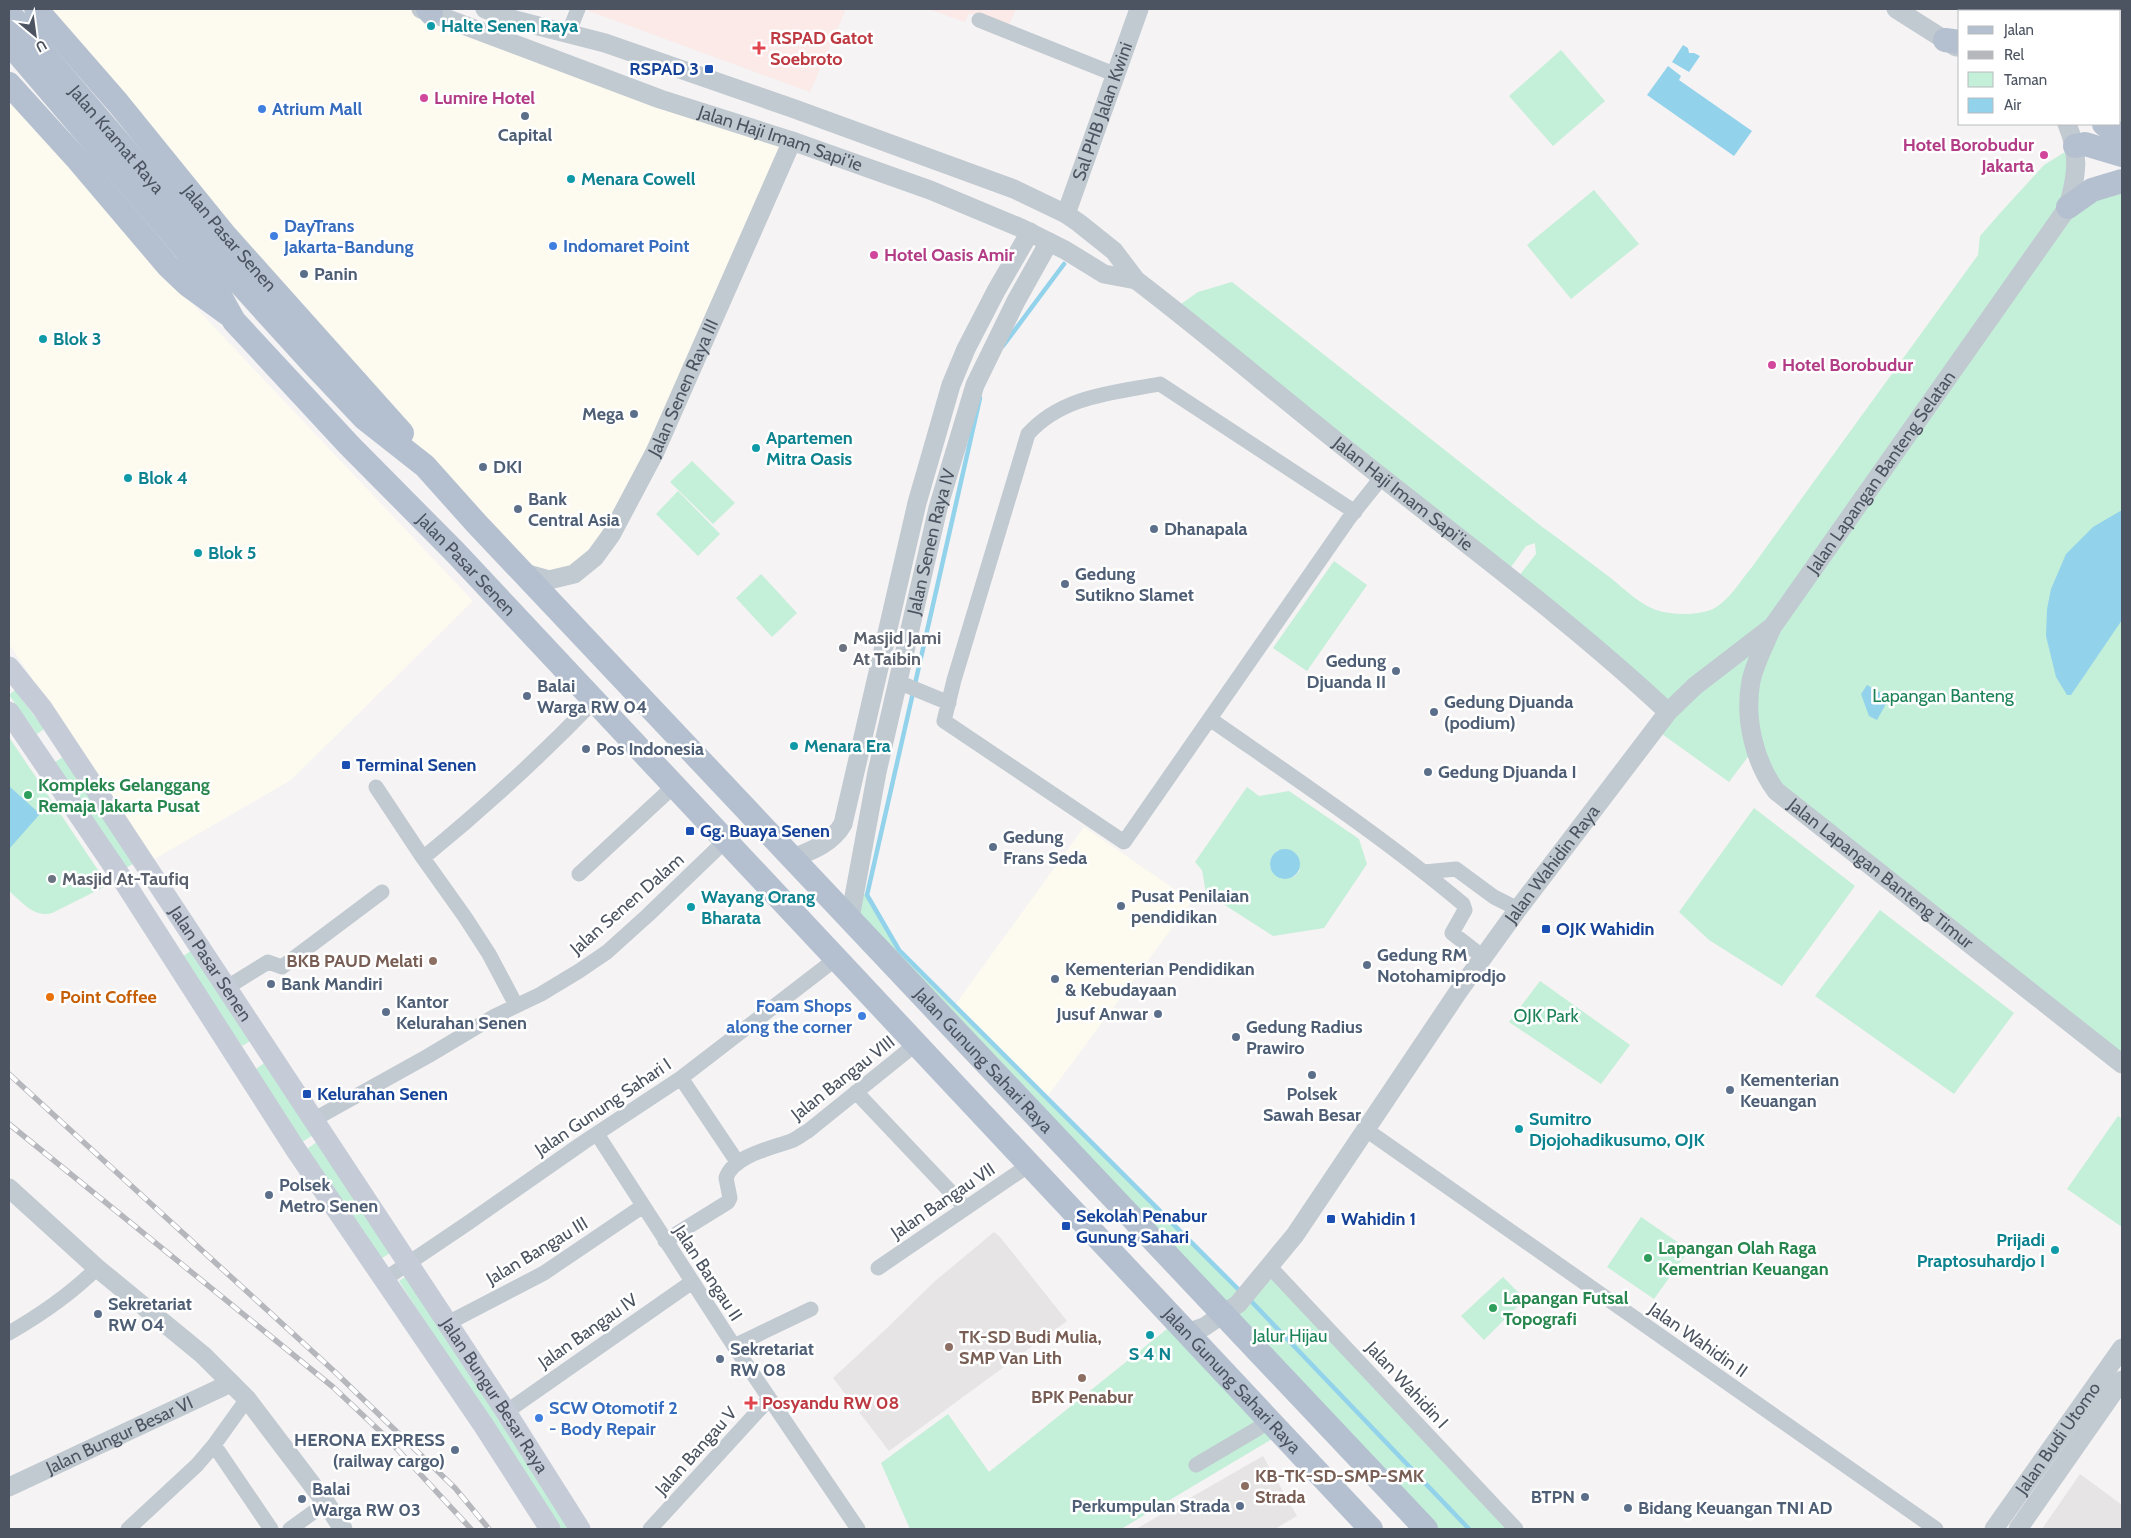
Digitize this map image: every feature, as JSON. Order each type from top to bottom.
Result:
[{"type":"main road","name":"Jalan Pasar Senen","points":[[36,9],[124,110],[225,235],[409,441],[424,466]]},
{"type":"main road","name":"Jalan Kramat Raya","points":[[9,13],[224,266]]},
{"type":"main road","name":"Jalan Kramat Raya","points":[[9,43],[198,263]]},
{"type":"main road","points":[[9,84],[78,160],[168,266],[188,285],[231,317]]},
{"type":"main road","points":[[2105,125],[2122,138]]},
{"type":"main road","points":[[2075,146],[2085,144],[2122,155]]},
{"type":"main road","points":[[2068,207],[2092,190],[2122,180]]},
{"type":"main road","name":"Jalan Pasar Senen","points":[[198,263],[214,282],[231,317],[349,445],[456,554],[537,642]]},
{"type":"main road","name":"Jalan Pasar Senen","points":[[224,266],[364,418],[424,466],[542,592]]},
{"type":"main road","name":"Jalan Gunung Sahari Raya","points":[[542,592],[850,918],[1237,1304],[1426,1529]]},
{"type":"main road","name":"Jalan Gunung Sahari Raya","points":[[537,642],[837,958],[1370,1529]]},
{"type":"main road","name":"Jalan Pasar Senen","points":[[9,667],[42,708],[409,1264]]},
{"type":"main road","name":"Jalan Pasar Senen","points":[[9,712],[123,880],[296,1150],[385,1279]]},
{"type":"main road","points":[[240,1063],[264,1047]]},
{"type":"main road","name":"Jalan Bungur Besar Raya","points":[[409,1264],[580,1529]]},
{"type":"main road","name":"Jalan Bungur Besar Raya","points":[[385,1279],[484,1426],[550,1529]]},
{"type":"street","name":"Jalan Haji Imam Sapi'ie","points":[[485,9],[515,20],[604,43],[940,161],[1014,189],[1066,214],[1114,251],[1136,280],[1552,610],[1605,654],[1668,712]]},
{"type":"street","points":[[568,34],[578,9]]},
{"type":"street","name":"Sal PHB Jalan Kwini","points":[[1066,214],[1114,74],[1139,9]]},
{"type":"street","points":[[1896,9],[1955,44]]},
{"type":"street","name":"Jalan Haji Imam Sapi'ie","points":[[427,10],[660,99],[792,140],[930,190],[1030,232],[1104,274],[1136,280]]},
{"type":"street","points":[[979,20],[1114,74]]},
{"type":"street","points":[[2067,125],[2075,146],[2077,162],[2076,177],[2068,207]]},
{"type":"street","name":"Jalan Senen Raya III","points":[[524,573],[549,580],[574,574],[595,557],[611,535],[655,452],[792,140]]},
{"type":"street","points":[[930,190],[940,161]]},
{"type":"street","name":"Jalan Lapangan Banteng Selatan","points":[[1668,712],[1695,686],[1773,626],[2068,207]]},
{"type":"street","name":"Jalan Senen Raya IV","points":[[793,858],[812,851],[828,842],[844,824],[917,503],[951,385],[966,350],[996,291],[1030,232]]},
{"type":"street","name":"Jalan Senen Raya IV","points":[[850,918],[882,750],[938,508],[972,392],[1016,300],[1050,242]]},
{"type":"street","points":[[1354,512],[1160,384],[1090,397],[1058,410],[1040,420],[1028,434],[944,721],[1124,842],[1354,512],[1382,476]]},
{"type":"street","points":[[951,385],[972,392]]},
{"type":"street","points":[[917,503],[938,508]]},
{"type":"street","name":"Jalan Lapangan Banteng Timur","points":[[1773,626],[1756,663],[1751,682],[1749,703],[1754,749],[1767,780],[1776,792],[2122,1064]]},
{"type":"street","points":[[898,682],[949,703]]},
{"type":"street","points":[[423,858],[487,806],[550,747],[594,701]]},
{"type":"street","name":"Jalan Wahidin Raya","points":[[1187,1333],[1204,1327],[1237,1304],[1270,1267],[1300,1228],[1458,992],[1518,909],[1668,712]]},
{"type":"street","points":[[1210,719],[1308,785],[1424,872],[1463,904],[1466,910],[1452,933],[1484,957]]},
{"type":"street","points":[[861,746],[882,750]]},
{"type":"street","points":[[579,874],[674,786]]},
{"type":"street","points":[[376,787],[489,954],[516,1005]]},
{"type":"street","name":"Jalan Senen Dalam","points":[[313,1120],[495,1016],[556,985],[606,952],[725,840]]},
{"type":"street","points":[[1424,872],[1456,869],[1494,897],[1518,909]]},
{"type":"street","points":[[226,988],[268,962],[282,967],[382,892]]},
{"type":"street","name":"Jalan Gunung Sahari I","points":[[385,1279],[681,1078],[837,958]]},
{"type":"street","name":"Jalan Bangau VIII","points":[[738,1163],[766,1149],[793,1140],[828,1117],[916,1044]]},
{"type":"street","points":[[665,1241],[728,1202],[730,1194],[726,1178],[738,1163],[681,1078]]},
{"type":"street","points":[[856,1092],[965,1207]]},
{"type":"street","name":"Jalan Wahidin II","points":[[1365,1129],[1936,1529]]},
{"type":"street","name":"Jalan Bangau II","points":[[597,1134],[769,1399],[858,1529]]},
{"type":"street","name":"Jalan Bangau VII","points":[[878,1268],[1029,1165]]},
{"type":"street","points":[[9,1188],[97,1268],[203,1355],[231,1383],[246,1399],[344,1529]]},
{"type":"street","name":"Jalan Bangau III","points":[[448,1323],[544,1273],[643,1206]]},
{"type":"street","name":"Jalan Wahidin I","points":[[1270,1267],[1516,1529]]},
{"type":"street","points":[[9,1333],[74,1291],[97,1268]]},
{"type":"street","name":"Jalan Bangau IV","points":[[506,1412],[692,1282]]},
{"type":"street","points":[[734,1346],[811,1309]]},
{"type":"street","name":"Jalan Budi Utomo","points":[[1994,1529],[2122,1348]]},
{"type":"street","name":"Jalan Budi Utomo","points":[[2018,1529],[2122,1380]]},
{"type":"street","name":"Jalan Bungur Besar VI","points":[[9,1487],[231,1383]]},
{"type":"street","points":[[128,1529],[197,1465],[214,1445],[246,1399]]},
{"type":"street","name":"Jalan Bangau V","points":[[650,1529],[769,1399]]},
{"type":"street","points":[[1196,1465],[1269,1420]]},
{"type":"street","points":[[214,1445],[271,1529]]},
{"type":"street","points":[[290,1529],[326,1503]]},
{"type":"shaded area","points":[[33,9],[419,9],[792,141],[641,479],[574,574],[524,573]]},
{"type":"shaded area","name":"RSPAD Gatot Soebroto","points":[[590,9],[846,9],[810,92],[589,11]]},
{"type":"shaded area","points":[[928,9],[1016,9],[1007,29],[969,13],[965,22]]},
{"type":"shaded area","points":[[9,99],[202,314],[473,601],[291,780],[153,860],[9,644]]},
{"type":"shaded area","name":"Kementerian Pendidikan & Kebudayaan","points":[[1084,827],[1192,901],[1047,1097],[955,1005]]},
{"type":"shaded area","name":"TK-SD Budi Mulia, SMP Van Lith","points":[[994,1232],[1067,1321],[889,1451],[833,1378],[934,1282]]},
{"type":"shaded area","name":"KB-TK-SD-SMP-SMK Strada","points":[[1263,1456],[1297,1516],[1275,1529],[1136,1529]]},
{"type":"shaded area","points":[[2080,1474],[2122,1505],[2122,1529],[2042,1529]]},
{"type":"green space","points":[[1561,50],[1605,101],[1553,146],[1509,96]]},
{"type":"green space","name":"Lapangan Banteng","points":[[2075,146],[2068,206],[2122,181],[2122,1064],[1776,791],[1753,750],[1729,782],[1655,729],[1668,712],[1515,581],[1536,554],[1535,543],[1526,546],[1506,574],[1174,309],[1198,292],[1232,282],[1541,526],[1638,600],[1662,612],[1677,614],[1700,613],[1713,609],[1725,601],[1752,567],[1978,255],[1980,236],[2044,165]]},
{"type":"green space","points":[[1594,190],[1639,244],[1571,299],[1527,245]]},
{"type":"green space","points":[[692,461],[735,503],[713,524],[670,482]]},
{"type":"green space","points":[[678,491],[720,534],[698,556],[656,514]]},
{"type":"green space","points":[[1334,561],[1367,585],[1307,671],[1273,648]]},
{"type":"green space","points":[[761,574],[797,613],[772,637],[736,598]]},
{"type":"green space","points":[[15,690],[44,729],[37,734],[9,695]]},
{"type":"green space","name":"Kompleks Gelanggang Remaja Jakarta Pusat","points":[[9,737],[108,885],[52,913],[46,914],[34,911],[9,891]]},
{"type":"green space","points":[[63,757],[91,800],[84,805],[55,762]]},
{"type":"green space","points":[[1247,787],[1259,796],[1289,791],[1359,839],[1367,864],[1324,928],[1273,936],[1206,893],[1202,870],[1195,862]],"holes":[[[1278,850],[1300,870],[1294,877],[1270,868],[1271,858]]]},
{"type":"green space","points":[[97,808],[133,864],[124,869],[89,813]]},
{"type":"green space","points":[[1754,808],[1855,886],[1782,986],[1709,940],[1679,912]]},
{"type":"green space","name":"Jalur Hijau","points":[[855,890],[867,895],[899,950],[1245,1296],[1270,1267],[1516,1529],[1426,1529],[850,918]]},
{"type":"green space","points":[[1880,910],[2014,1013],[1954,1094],[1815,996]]},
{"type":"green space","points":[[192,950],[252,1040],[242,1046],[182,957]]},
{"type":"green space","name":"OJK Park","points":[[1540,981],[1630,1045],[1601,1084],[1509,1022]]},
{"type":"green space","points":[[267,1061],[313,1135],[302,1142],[256,1069]]},
{"type":"green space","points":[[2118,1116],[2122,1119],[2122,1227],[2067,1189]]},
{"type":"green space","points":[[318,1141],[392,1252],[382,1258],[307,1149]]},
{"type":"green space","name":"Lapangan Olah Raga Kementrian Keuangan","points":[[1641,1217],[1689,1250],[1654,1299],[1607,1267]]},
{"type":"green space","points":[[409,1274],[572,1529],[558,1529],[399,1281]]},
{"type":"green space","name":"Lapangan Futsal Topografi","points":[[1503,1277],[1525,1299],[1484,1340],[1461,1316]]},
{"type":"green space","points":[[1177,1321],[1282,1433],[1121,1529],[910,1529],[881,1463],[948,1414],[989,1472]]},
{"type":"water","points":[[1683,45],[1688,48],[1689,53],[1700,56],[1689,72],[1672,62]]},
{"type":"water","points":[[1668,66],[1681,76],[1679,80],[1752,131],[1734,156],[1647,95]]},
{"type":"water","points":[[2122,510],[2122,620],[2071,695],[2067,695],[2056,677],[2046,636],[2047,609],[2051,589],[2066,554],[2093,527]]},
{"type":"water","points":[[1867,685],[1886,696],[1887,702],[1877,720],[1869,716],[1861,694]]},
{"type":"water","points":[[9,786],[40,814],[9,849]]},
{"type":"water","points":[[1285,849],[1296,853],[1300,864],[1296,875],[1285,879],[1274,875],[1270,864],[1274,853]]},
{"type":"waterway","points":[[1003,346],[1064,264]]},
{"type":"waterway","points":[[980,398],[867,895],[899,950],[1241,1292]]},
{"type":"waterway","points":[[1249,1299],[1469,1529]]},
{"type":"railway","points":[[9,1074],[335,1372],[455,1488],[489,1529]]},
{"type":"railway","points":[[9,1124],[333,1387],[385,1436],[471,1529]]},
{"type":"place","name":"Halte Senen Raya","points":[[431,26]]},
{"type":"place","name":"RSPAD Gatot Soebroto","points":[[759,48]]},
{"type":"place","name":"RSPAD 3","points":[[709,69]]},
{"type":"place","name":"Lumire Hotel","points":[[424,98]]},
{"type":"place","name":"Atrium Mall","points":[[262,109]]},
{"type":"place","name":"Capital","points":[[525,116]]},
{"type":"place","name":"Hotel Borobudur Jakarta","points":[[2044,155]]},
{"type":"place","name":"Menara Cowell","points":[[571,179]]},
{"type":"place","name":"DayTrans Jakarta-Bandung","points":[[274,236]]},
{"type":"place","name":"Indomaret Point","points":[[553,246]]},
{"type":"place","name":"Hotel Oasis Amir","points":[[874,255]]},
{"type":"place","name":"Panin","points":[[304,274]]},
{"type":"place","name":"Blok 3","points":[[43,339]]},
{"type":"place","name":"Hotel Borobudur","points":[[1772,365]]},
{"type":"place","name":"Mega","points":[[634,414]]},
{"type":"place","name":"Apartemen Mitra Oasis","points":[[756,448]]},
{"type":"place","name":"DKI","points":[[483,467]]},
{"type":"place","name":"Blok 4","points":[[128,478]]},
{"type":"place","name":"Bank Central Asia","points":[[518,509]]},
{"type":"place","name":"Dhanapala","points":[[1154,529]]},
{"type":"place","name":"Blok 5","points":[[198,553]]},
{"type":"place","name":"Gedung Sutikno Slamet","points":[[1065,584]]},
{"type":"place","name":"Masjid Jami At Taibin","points":[[843,648]]},
{"type":"place","name":"Gedung Djuanda II","points":[[1396,671]]},
{"type":"place","name":"Balai Warga RW 04","points":[[527,696]]},
{"type":"place","name":"Gedung Djuanda (podium)","points":[[1434,712]]},
{"type":"place","name":"Menara Era","points":[[794,746]]},
{"type":"place","name":"Pos Indonesia","points":[[586,749]]},
{"type":"place","name":"Terminal Senen","points":[[346,765]]},
{"type":"place","name":"Gedung Djuanda I","points":[[1428,772]]},
{"type":"place","name":"Kompleks Gelanggang Remaja Jakarta Pusat","points":[[28,795]]},
{"type":"place","name":"Gg. Buaya Senen","points":[[690,831]]},
{"type":"place","name":"Gedung Frans Seda","points":[[993,847]]},
{"type":"place","name":"Masjid At-Taufiq","points":[[52,879]]},
{"type":"place","name":"Pusat Penilaian pendidikan","points":[[1121,906]]},
{"type":"place","name":"Wayang Orang Bharata","points":[[691,907]]},
{"type":"place","name":"OJK Wahidin","points":[[1546,929]]},
{"type":"place","name":"BKB PAUD Melati","points":[[433,961]]},
{"type":"place","name":"Gedung RM Notohamiprodjo","points":[[1367,965]]},
{"type":"place","name":"Kementerian Pendidikan & Kebudayaan","points":[[1055,979]]},
{"type":"place","name":"Bank Mandiri","points":[[271,984]]},
{"type":"place","name":"Point Coffee","points":[[50,997]]},
{"type":"place","name":"Kantor Kelurahan Senen","points":[[386,1012]]},
{"type":"place","name":"Jusuf Anwar","points":[[1158,1014]]},
{"type":"place","name":"Foam Shops along the corner","points":[[862,1016]]},
{"type":"place","name":"Gedung Radius Prawiro","points":[[1236,1037]]},
{"type":"place","name":"Polsek Sawah Besar","points":[[1312,1075]]},
{"type":"place","name":"Kementerian Keuangan","points":[[1730,1090]]},
{"type":"place","name":"Kelurahan Senen","points":[[307,1094]]},
{"type":"place","name":"Sumitro Djojohadikusumo, OJK","points":[[1519,1129]]},
{"type":"place","name":"Polsek Metro Senen","points":[[269,1195]]},
{"type":"place","name":"Wahidin 1","points":[[1331,1219]]},
{"type":"place","name":"Sekolah Penabur Gunung Sahari","points":[[1066,1226]]},
{"type":"place","name":"Prijadi Praptosuhardjo I","points":[[2055,1250]]},
{"type":"place","name":"Lapangan Olah Raga Kementrian Keuangan","points":[[1648,1258]]},
{"type":"place","name":"Lapangan Futsal Topografi","points":[[1493,1308]]},
{"type":"place","name":"Sekretariat RW 04","points":[[98,1314]]},
{"type":"place","name":"S 4 N","points":[[1150,1335]]},
{"type":"place","name":"TK-SD Budi Mulia, SMP Van Lith","points":[[949,1347]]},
{"type":"place","name":"Sekretariat RW 08","points":[[720,1359]]},
{"type":"place","name":"BPK Penabur","points":[[1082,1378]]},
{"type":"place","name":"Posyandu RW 08","points":[[751,1403]]},
{"type":"place","name":"SCW Otomotif 2 - Body Repair","points":[[539,1418]]},
{"type":"place","name":"HERONA EXPRESS (railway cargo)","points":[[455,1450]]},
{"type":"place","name":"KB-TK-SD-SMP-SMK Strada","points":[[1245,1486]]},
{"type":"place","name":"BTPN","points":[[1585,1497]]},
{"type":"place","name":"Balai Warga RW 03","points":[[302,1499]]},
{"type":"place","name":"Perkumpulan Strada","points":[[1240,1506]]},
{"type":"place","name":"Bidang Keuangan TNI AD","points":[[1628,1508]]}]
